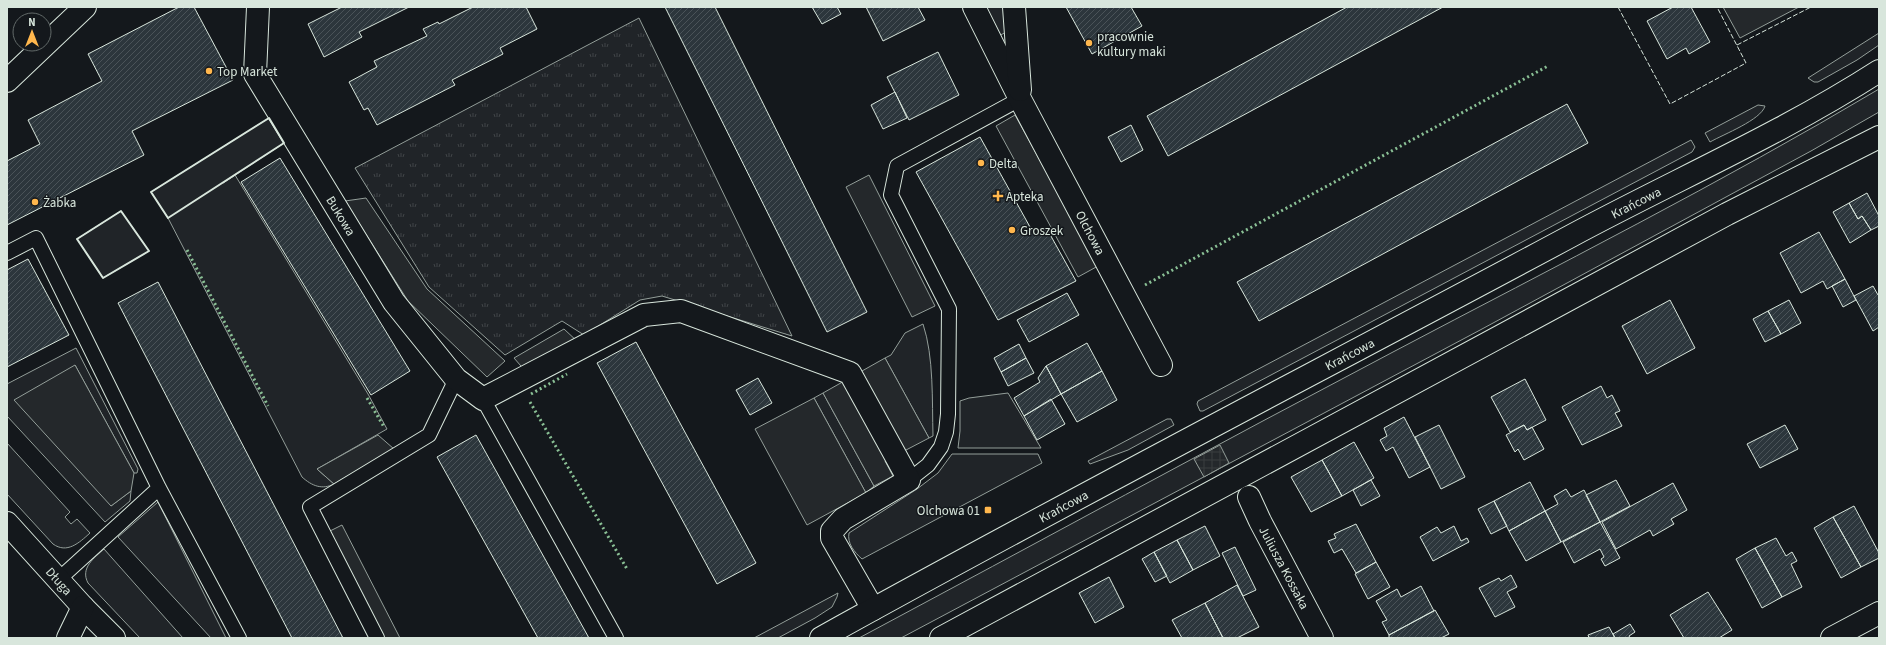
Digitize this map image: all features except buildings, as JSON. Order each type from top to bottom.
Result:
[{"type":"main road","points":[[7,81],[85,7]]},
{"type":"main road","name":"Bukowa","points":[[258,7],[255,74],[394,302],[456,379],[483,399]]},
{"type":"main road","name":"Olchowa","points":[[974,7],[1020,99],[1162,365]]},
{"type":"main road","name":"Olchowa","points":[[1014,7],[1020,99]]},
{"type":"main road","name":"Krańcowa","points":[[821,638],[1203,430],[1647,195],[1766,136],[1852,88],[1879,71]]},
{"type":"main road","points":[[941,638],[1720,218],[1879,136]]},
{"type":"main road","points":[[483,399],[644,315],[681,311],[850,373],[909,480],[843,519],[832,531],[832,538],[873,609]]},
{"type":"main road","name":"Juliusza Kossaka","points":[[1249,497],[1260,521],[1322,638]]},
{"type":"main road","name":"Długa","points":[[7,523],[83,607],[114,638]]},
{"type":"main road","points":[[68,638],[83,607]]},
{"type":"main road","points":[[1832,638],[1879,612]]},
{"type":"lane","points":[[909,480],[928,465],[941,447],[946,432],[948,414],[949,309],[891,195],[897,166],[1020,99]]},
{"type":"lane","points":[[7,253],[36,238],[159,488],[239,638]]},
{"type":"lane","points":[[377,638],[310,507],[429,435],[456,379]]},
{"type":"lane","points":[[483,399],[616,638]]},
{"type":"lane","points":[[58,580],[159,488]]},
{"type":"green space","points":[[984,7],[1004,7],[1006,32],[999,36]]},
{"type":"green space","points":[[639,18],[792,336],[662,296],[640,300],[584,335],[562,321],[505,355],[429,287],[355,168]]},
{"type":"green space","points":[[1879,33],[1879,45],[1857,60],[1818,82],[1814,82],[1808,78]]},
{"type":"green space","points":[[1879,89],[1879,112],[1811,151],[1482,329],[901,638],[859,638],[1259,423],[1699,191]]},
{"type":"green space","points":[[1758,105],[1765,106],[1757,116],[1710,142],[1705,133]]},
{"type":"green space","points":[[269,118],[284,143],[235,175],[368,394],[387,429],[317,469],[334,484],[330,486],[321,487],[313,485],[302,477],[168,218],[151,192]]},
{"type":"green space","points":[[1691,140],[1695,147],[1692,152],[1203,411],[1200,411],[1197,404],[1198,401]]},
{"type":"green space","points":[[121,211],[149,251],[103,278],[77,239]]},
{"type":"green space","points":[[923,324],[927,337],[932,379],[933,436],[929,438],[885,358],[891,355],[905,333]]},
{"type":"green space","points":[[76,348],[138,469],[137,473],[134,473],[75,365],[111,506],[131,491],[130,501],[105,522],[7,416],[7,384]]},
{"type":"green space","points":[[823,393],[874,486],[866,493],[814,398]]},
{"type":"green space","points":[[1008,393],[1041,448],[958,448],[960,431],[960,401],[969,398]]},
{"type":"green space","points":[[1167,419],[1171,419],[1174,425],[1128,450],[1090,464],[1088,461]]},
{"type":"green space","points":[[7,443],[70,512],[65,517],[71,524],[77,519],[90,533],[77,544],[68,548],[63,548],[53,544],[7,494]]},
{"type":"green space","points":[[952,454],[1038,454],[1042,463],[862,559],[852,547],[849,540],[849,533],[917,489],[938,473]]},
{"type":"green space","points":[[158,502],[226,638],[211,638],[118,537]]},
{"type":"green space","points":[[104,549],[183,638],[140,638],[88,583],[86,578],[87,568],[92,560]]},
{"type":"green space","points":[[838,593],[832,607],[778,638],[754,638]]},
{"type":"shaded area","points":[[1723,7],[1799,7],[1740,38]]},
{"type":"shaded area","points":[[1015,115],[1098,266],[1078,277],[996,126]]},
{"type":"shaded area","points":[[869,175],[935,306],[912,317],[846,187]]},
{"type":"shaded area","points":[[366,198],[427,289],[505,361],[487,377],[408,301],[345,201]]},
{"type":"shaded area","points":[[564,329],[579,343],[527,373],[514,358]]},
{"type":"shaded area","points":[[885,358],[929,438],[885,461],[893,476],[874,486],[823,393]]},
{"type":"shaded area","points":[[75,365],[134,473],[131,491],[111,506],[14,400]]},
{"type":"shaded area","points":[[814,398],[866,493],[807,525],[755,429]]},
{"type":"shaded area","points":[[378,435],[394,449],[334,484],[317,469]]},
{"type":"shaded area","points":[[1220,445],[1229,463],[1204,477],[1194,459]]},
{"type":"shaded area","points":[[342,525],[400,638],[384,638],[330,531]]},
{"type":"hedge","points":[[1145,285],[1548,66]]},
{"type":"hedge","points":[[187,250],[268,406]]},
{"type":"hedge","points":[[531,394],[567,374]]},
{"type":"hedge","points":[[367,398],[384,427]]},
{"type":"hedge","points":[[530,402],[627,569]]},
{"type":"fence","points":[[1618,7],[1670,104],[1746,63],[1717,7]]},
{"type":"fence","points":[[1737,45],[1811,7]]},
{"type":"wall","points":[[269,118],[284,143],[168,218],[151,192],[269,118]]},
{"type":"wall","points":[[121,211],[149,251],[103,278],[77,239],[121,211]]},
{"type":"place","name":"pracownie kultury maki","points":[[1089,43]]},
{"type":"place","name":"Top Market","points":[[209,71]]},
{"type":"place","name":"Delta","points":[[981,163]]},
{"type":"place","name":"Apteka","points":[[998,196]]},
{"type":"place","name":"Żabka","points":[[35,202]]},
{"type":"place","name":"Groszek","points":[[1012,230]]},
{"type":"place","name":"Olchowa 01","points":[[988,510]]}]
